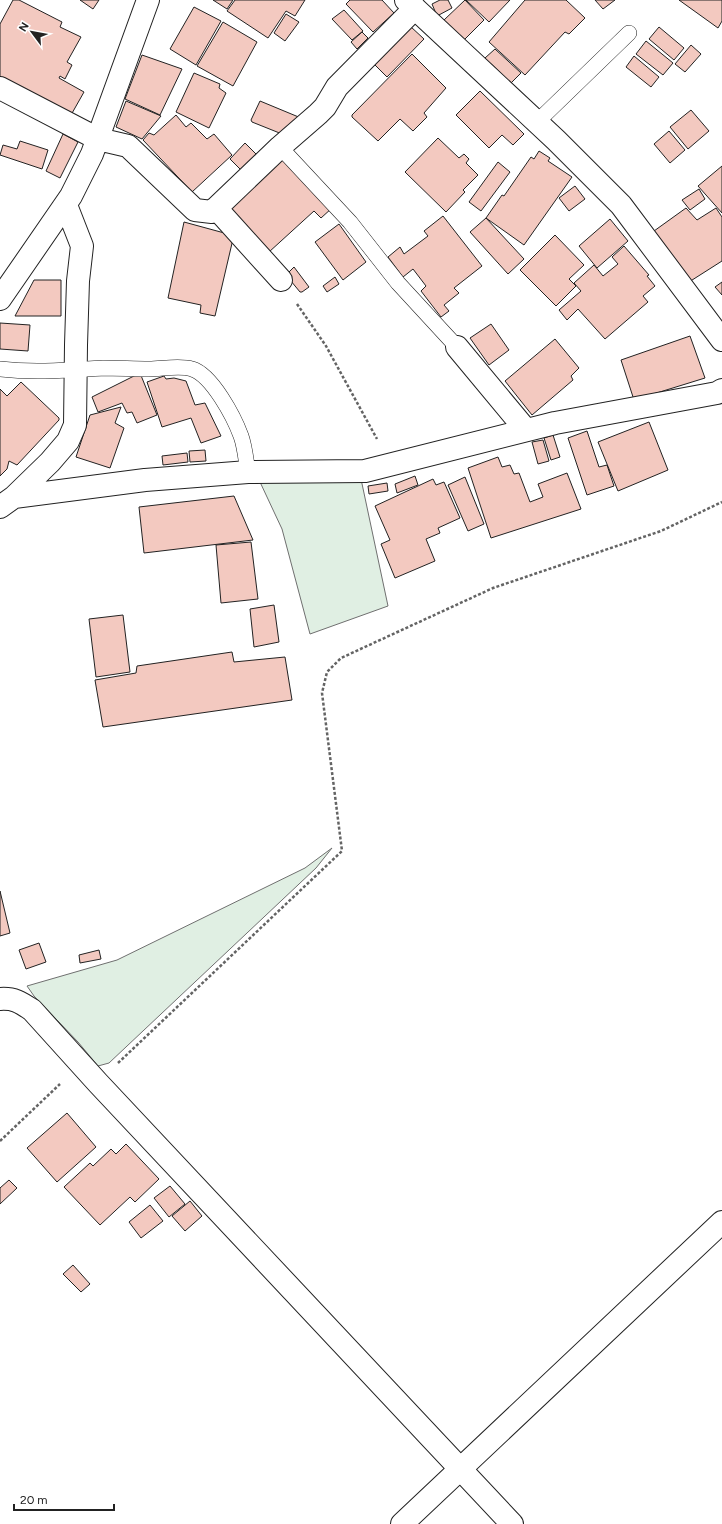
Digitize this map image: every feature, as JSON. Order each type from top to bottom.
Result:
[{"type":"street","points":[[0,299],[66,205],[92,154],[148,0]]},
{"type":"street","points":[[0,88],[98,139],[128,146],[195,210],[212,212],[280,146],[325,107],[337,87],[410,4],[537,122],[621,206],[722,340]]},
{"type":"street","points":[[7,502],[50,462],[68,441],[75,425],[78,281],[82,246],[66,205]]},
{"type":"street","points":[[216,208],[281,280]]},
{"type":"street","points":[[457,347],[526,430]]},
{"type":"street","points":[[7,502],[145,480],[248,472],[365,471],[555,423],[717,393],[722,390]]},
{"type":"street","points":[[0,1000],[10,998],[21,1002],[32,1010],[98,1083],[512,1524]]},
{"type":"street","points":[[402,1524],[722,1222]]},
{"type":"lane","points":[[537,122],[629,33]]},
{"type":"lane","points":[[280,146],[350,222],[398,283],[457,347]]},
{"type":"lane","points":[[0,369],[18,371],[76,371],[105,368],[166,369],[179,367],[193,369],[207,379],[221,397],[241,437],[248,472]]},
{"type":"path","points":[[281,280],[326,346],[386,454],[390,464]]},
{"type":"path","points":[[98,1083],[342,851],[322,693],[327,672],[341,658],[493,588],[661,531],[722,502]]},
{"type":"path","points":[[0,1141],[81,1064]]},
{"type":"green space","points":[[361,479],[388,606],[310,634],[282,529],[260,482]]},
{"type":"green space","points":[[332,848],[316,868],[109,1063],[98,1066],[78,1042],[34,996],[27,986],[117,960],[305,868]]},
{"type":"building","points":[[13,0],[19,0],[62,22],[60,27],[81,37],[67,62],[72,65],[65,79],[60,76],[59,78],[84,92],[71,115],[0,77],[0,24]]},
{"type":"building","points":[[80,0],[99,0],[93,9]]},
{"type":"building","points":[[213,0],[233,0],[227,9]]},
{"type":"building","points":[[235,0],[305,0],[295,16],[286,11],[268,38],[227,11]]},
{"type":"building","points":[[350,0],[382,0],[394,13],[373,32],[346,4]]},
{"type":"building","points":[[440,0],[448,0],[452,8],[437,16],[432,4]]},
{"type":"building","points":[[465,0],[484,20],[464,40],[444,20]]},
{"type":"building","points":[[466,0],[510,0],[489,22]]},
{"type":"building","points":[[525,0],[566,0],[585,18],[569,34],[565,32],[525,75],[489,42]]},
{"type":"building","points":[[595,0],[615,0],[603,9]]},
{"type":"building","points":[[679,0],[722,0],[722,21],[718,28]]},
{"type":"building","points":[[194,7],[221,21],[196,65],[170,49]]},
{"type":"building","points":[[344,10],[363,31],[352,40],[332,19]]},
{"type":"building","points":[[286,14],[299,22],[285,41],[274,33]]},
{"type":"building","points":[[223,22],[257,42],[233,86],[197,66]]},
{"type":"building","points":[[410,26],[424,39],[387,77],[373,63]]},
{"type":"building","points":[[659,27],[684,48],[674,60],[649,39]]},
{"type":"building","points":[[362,32],[368,38],[357,49],[351,42]]},
{"type":"building","points":[[646,41],[673,63],[663,75],[636,54]]},
{"type":"building","points":[[691,45],[701,54],[685,72],[675,64]]},
{"type":"building","points":[[495,49],[521,73],[511,83],[485,58]]},
{"type":"building","points":[[412,54],[446,88],[424,113],[427,117],[413,131],[400,119],[378,141],[352,117],[352,115]]},
{"type":"building","points":[[142,55],[182,69],[160,115],[125,99]]},
{"type":"building","points":[[634,56],[659,77],[651,87],[626,67]]},
{"type":"building","points":[[194,73],[220,84],[219,88],[226,93],[209,128],[176,112]]},
{"type":"building","points":[[480,91],[524,134],[513,145],[502,135],[489,148],[456,115]]},
{"type":"building","points":[[126,101],[161,116],[142,139],[116,127]]},
{"type":"building","points":[[260,101],[301,118],[282,134],[252,122],[251,120]]},
{"type":"building","points":[[691,110],[709,131],[688,149],[670,127]]},
{"type":"building","points":[[176,115],[186,127],[191,123],[207,139],[214,134],[232,155],[192,192],[143,140],[149,133],[154,135]]},
{"type":"building","points":[[669,131],[685,150],[670,163],[654,144]]},
{"type":"building","points":[[63,134],[78,142],[60,178],[46,171]]},
{"type":"building","points":[[438,138],[459,158],[464,154],[469,159],[466,163],[478,175],[463,190],[465,192],[446,212],[405,172]]},
{"type":"building","points":[[20,141],[48,150],[42,169],[0,155],[3,145],[17,149]]},
{"type":"building","points":[[245,143],[257,155],[241,170],[230,159]]},
{"type":"building","points":[[539,151],[550,158],[548,161],[572,177],[524,245],[486,218],[502,195],[504,196],[531,157],[534,159]]},
{"type":"building","points":[[281,157],[332,208],[321,218],[314,211],[269,252],[227,206]]},
{"type":"building","points":[[498,162],[510,172],[481,211],[469,202]]},
{"type":"building","points":[[722,166],[722,213],[698,186]]},
{"type":"building","points":[[575,186],[585,199],[569,211],[559,198]]},
{"type":"building","points":[[699,189],[705,199],[690,210],[682,200]]},
{"type":"building","points":[[686,208],[697,220],[716,208],[722,217],[722,261],[689,282],[654,231]]},
{"type":"building","points":[[443,216],[482,266],[454,288],[459,293],[444,305],[449,311],[441,317],[421,291],[426,286],[413,269],[403,277],[388,257],[400,247],[404,254],[428,236],[424,231]]},
{"type":"building","points":[[486,218],[524,259],[508,274],[470,232]]},
{"type":"building","points":[[610,219],[628,241],[597,268],[579,246]]},
{"type":"building","points":[[184,222],[228,234],[228,238],[233,239],[215,316],[200,313],[201,305],[168,298]]},
{"type":"building","points":[[339,224],[366,262],[343,280],[315,242]]},
{"type":"building","points":[[555,235],[584,265],[569,279],[576,286],[556,306],[520,270]]},
{"type":"building","points":[[624,246],[649,275],[647,276],[655,286],[643,296],[648,302],[605,339],[578,309],[567,320],[559,310],[581,291],[574,283],[594,265],[603,276],[618,264],[612,257]]},
{"type":"building","points":[[294,267],[309,287],[302,292],[300,292],[286,275]]},
{"type":"building","points":[[335,277],[339,284],[327,292],[323,286]]},
{"type":"building","points":[[34,280],[61,280],[61,316],[15,316]]},
{"type":"building","points":[[722,282],[722,295],[715,287]]},
{"type":"building","points":[[0,323],[30,325],[28,351],[0,349]]},
{"type":"building","points":[[491,324],[509,350],[489,365],[470,338]]},
{"type":"building","points":[[690,336],[705,378],[634,400],[621,360]]},
{"type":"building","points":[[555,339],[579,368],[571,376],[573,380],[532,415],[505,381]]},
{"type":"building","points":[[140,373],[157,415],[137,423],[132,412],[127,413],[122,403],[98,412],[92,397]]},
{"type":"building","points":[[164,376],[166,379],[174,378],[186,381],[195,405],[205,403],[221,436],[201,443],[191,418],[162,427],[147,382]]},
{"type":"building","points":[[21,382],[59,418],[59,420],[17,465],[9,461],[7,469],[0,476],[0,389],[7,396]]},
{"type":"building","points":[[121,407],[115,423],[124,428],[110,468],[76,457],[90,415]]},
{"type":"building","points":[[649,422],[668,470],[618,491],[598,442]]},
{"type":"building","points":[[587,431],[599,467],[607,465],[614,486],[587,495],[568,438]]},
{"type":"building","points":[[553,435],[560,457],[551,460],[544,438]]},
{"type":"building","points":[[543,440],[549,461],[538,464],[532,442]]},
{"type":"building","points":[[205,450],[206,461],[190,462],[189,451]]},
{"type":"building","points":[[187,453],[188,462],[163,465],[162,456]]},
{"type":"building","points":[[498,457],[502,467],[510,465],[514,474],[519,473],[530,502],[543,497],[538,484],[567,473],[581,509],[491,538],[468,468]]},
{"type":"building","points":[[415,476],[418,485],[397,493],[395,484]]},
{"type":"building","points":[[465,477],[484,524],[468,531],[448,485]]},
{"type":"building","points":[[433,479],[436,485],[444,482],[460,518],[438,528],[440,533],[426,539],[435,561],[395,578],[381,544],[390,540],[375,506]]},
{"type":"building","points":[[387,483],[388,491],[369,494],[368,486]]},
{"type":"building","points":[[234,496],[253,540],[144,553],[139,507]]},
{"type":"building","points":[[251,542],[258,599],[221,603],[216,545]]},
{"type":"building","points":[[274,605],[279,642],[254,647],[250,609]]},
{"type":"building","points":[[123,615],[130,672],[96,677],[89,619]]},
{"type":"building","points":[[232,652],[234,662],[285,657],[292,700],[103,727],[95,680],[136,673],[137,666]]},
{"type":"building","points":[[0,891],[10,933],[0,936]]},
{"type":"building","points":[[39,943],[46,962],[26,969],[19,950]]},
{"type":"building","points":[[99,950],[101,959],[80,963],[79,955]]},
{"type":"building","points":[[67,1113],[96,1147],[57,1182],[27,1148]]},
{"type":"building","points":[[126,1144],[159,1179],[135,1202],[130,1197],[100,1225],[64,1187],[90,1163],[93,1166],[111,1149],[116,1154]]},
{"type":"building","points":[[9,1180],[17,1188],[0,1204],[0,1188]]},
{"type":"building","points":[[170,1186],[185,1204],[169,1217],[154,1198]]},
{"type":"building","points":[[190,1201],[202,1216],[185,1231],[172,1216]]},
{"type":"building","points":[[150,1205],[163,1221],[141,1238],[129,1222]]},
{"type":"building","points":[[73,1265],[90,1284],[81,1292],[63,1274]]}]
